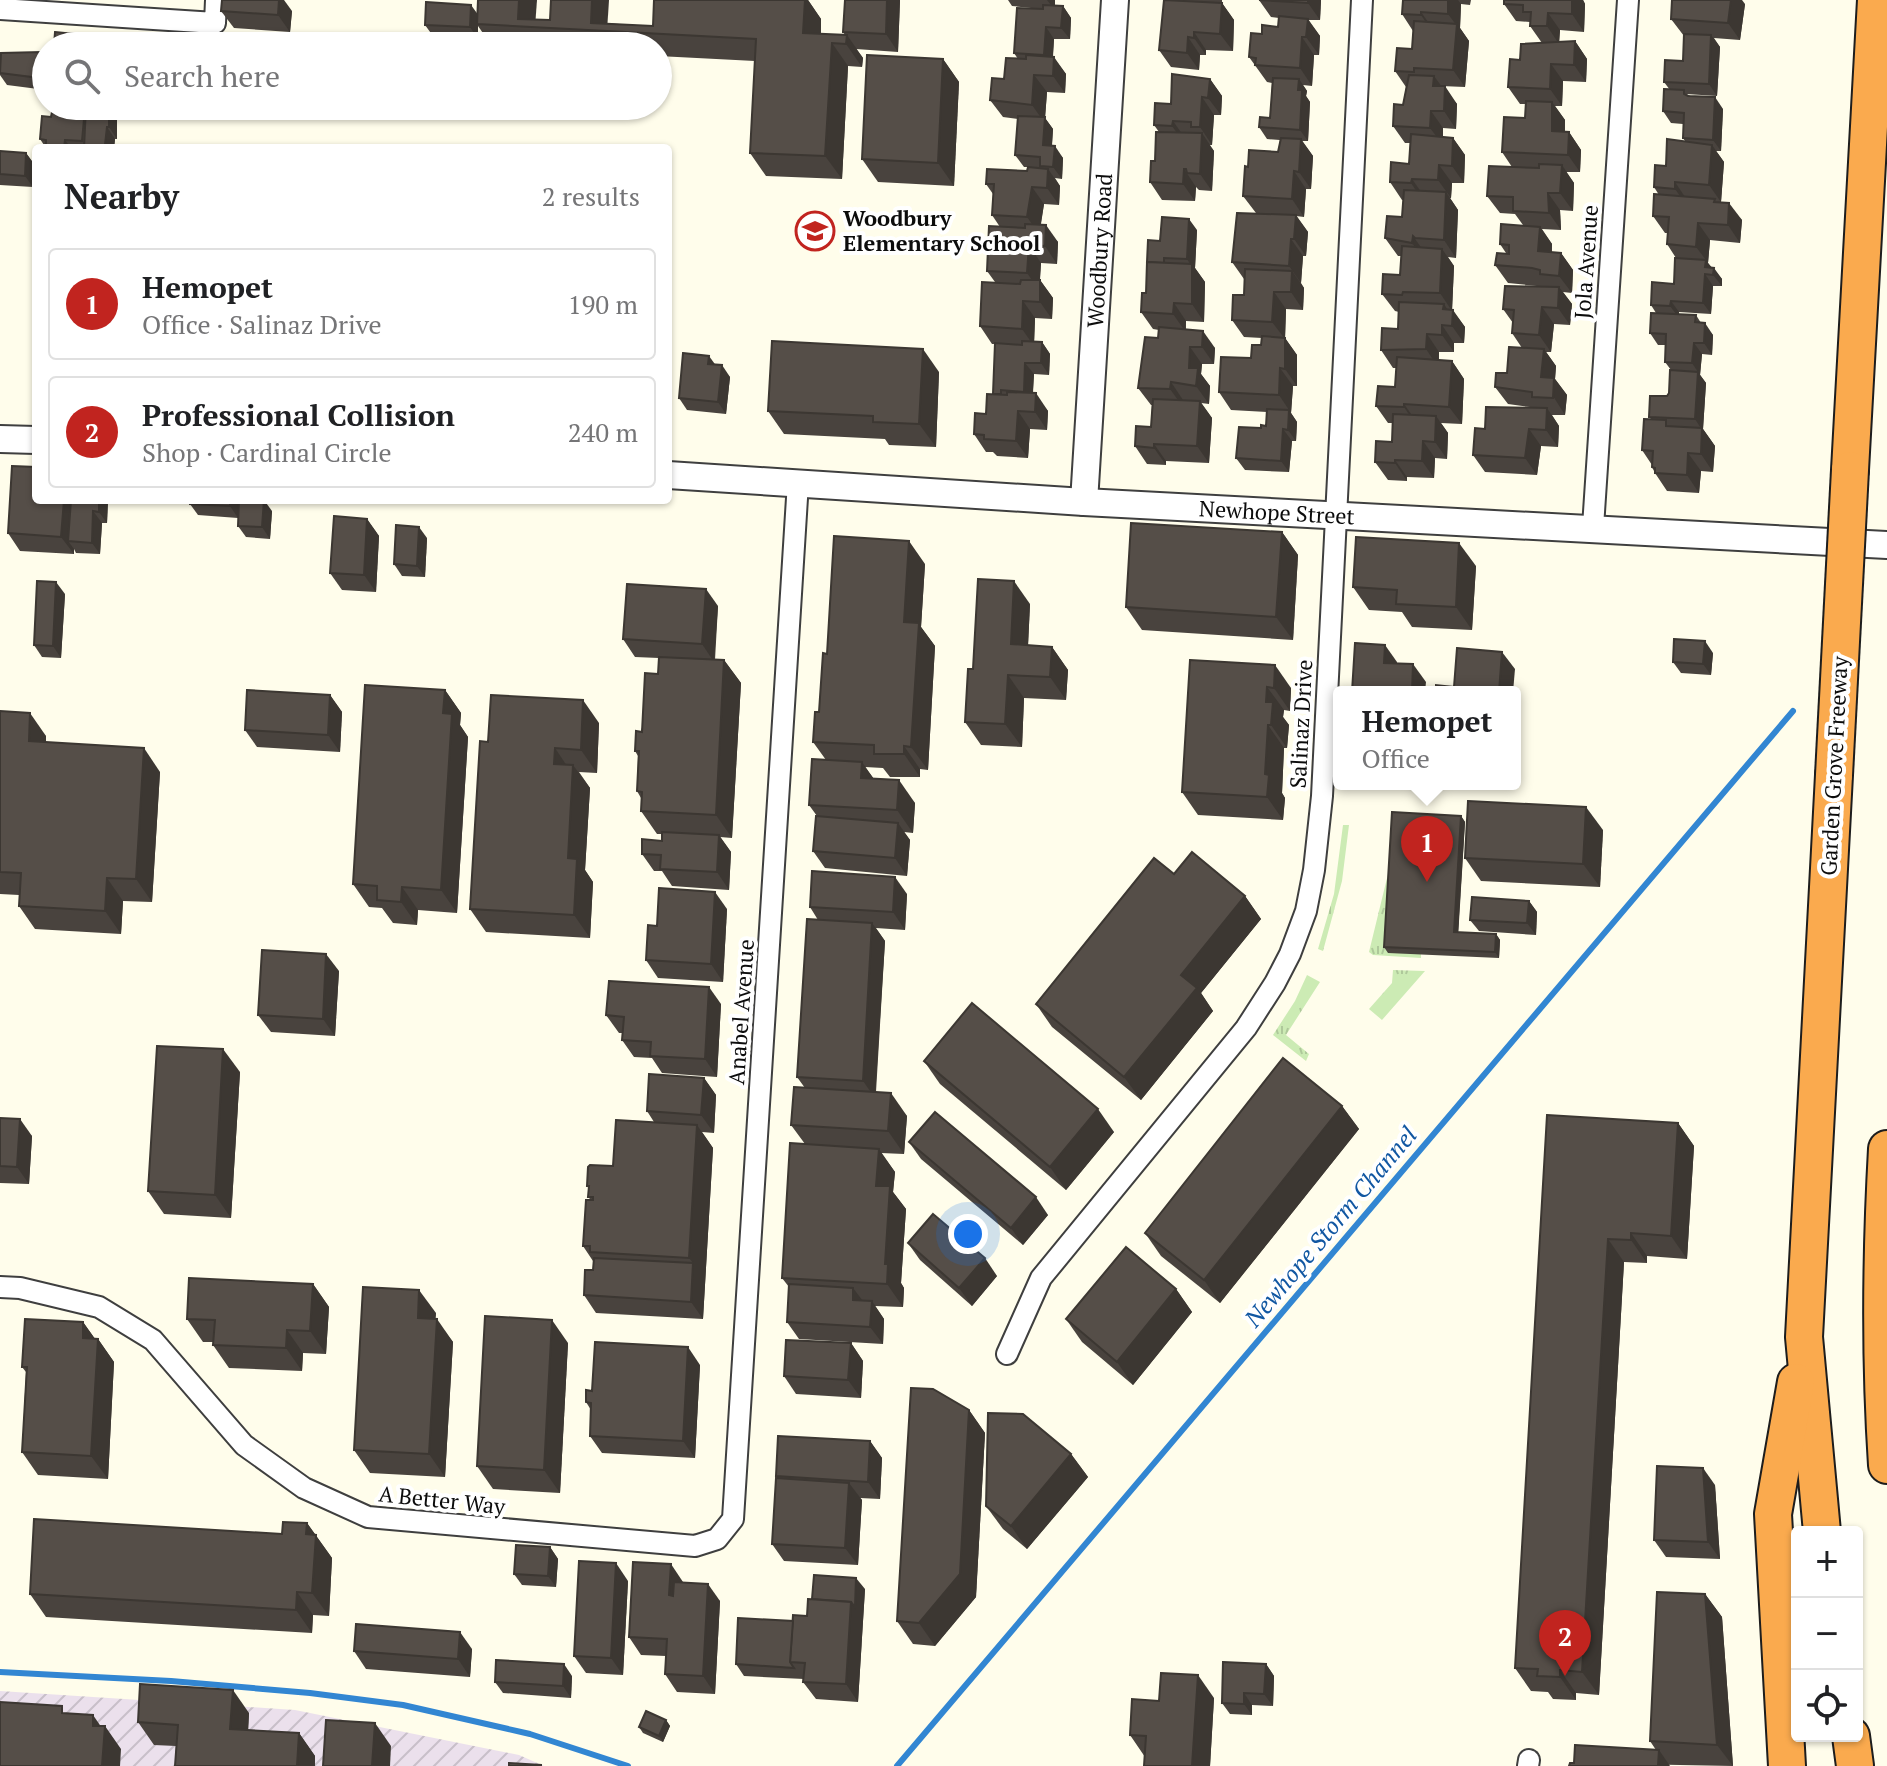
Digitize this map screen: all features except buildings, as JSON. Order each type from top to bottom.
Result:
[{"type":"highway","name":"Garden Grove Freeway","points":[[1821,1526],[1804,1337],[1876,0]]},
{"type":"highway","points":[[1887,1149],[1882,1236],[1882,1355],[1887,1465]]},
{"type":"highway","points":[[1787,1766],[1773,1514],[1804,1337]]},
{"type":"highway","points":[[1852,1742],[1855,1766]]},
{"type":"street","points":[[0,9],[215,23],[216,0]]},
{"type":"street","name":"Woodbury Road","points":[[1084,502],[1115,0]]},
{"type":"street","name":"Salinaz Drive","points":[[1007,1354],[1041,1278],[1246,1028],[1275,983],[1297,937],[1311,889],[1319,833],[1362,0]]},
{"type":"street","name":"Jola Avenue","points":[[1593,527],[1628,0]]},
{"type":"street","points":[[0,439],[32,440]]},
{"type":"street","name":"Newhope Street","points":[[672,475],[1084,502],[1887,545]]},
{"type":"street","name":"Anabel Avenue","points":[[717,1539],[733,1519],[798,482]]},
{"type":"street","name":"A Better Way","points":[[0,1287],[20,1288],[99,1307],[153,1340],[244,1445],[304,1488],[368,1517],[695,1546],[717,1539]]},
{"type":"shaded area","points":[[0,1691],[295,1710],[519,1755],[544,1766],[0,1766]]},
{"type":"green space","points":[[1343,825],[1349,825],[1342,881],[1323,951],[1318,949],[1334,894]]},
{"type":"green space","points":[[1388,874],[1392,874],[1388,952],[1421,954],[1421,958],[1373,955],[1369,952]]},
{"type":"green space","points":[[1393,970],[1425,971],[1382,1020],[1369,1009],[1392,983]]},
{"type":"green space","points":[[1307,975],[1320,982],[1286,1035],[1309,1054],[1306,1061],[1273,1035]]},
{"type":"waterway","name":"Newhope Storm Channel","points":[[897,1766],[1793,711]]},
{"type":"waterway","points":[[0,1672],[171,1681],[403,1705],[530,1734],[628,1766]]},
{"type":"place","name":"Woodbury Elementary School","points":[[815,231]]},
{"type":"place","name":"Hemopet","points":[[1427,882]]},
{"type":"place","name":"Professional Collision","points":[[1565,1676]]}]
